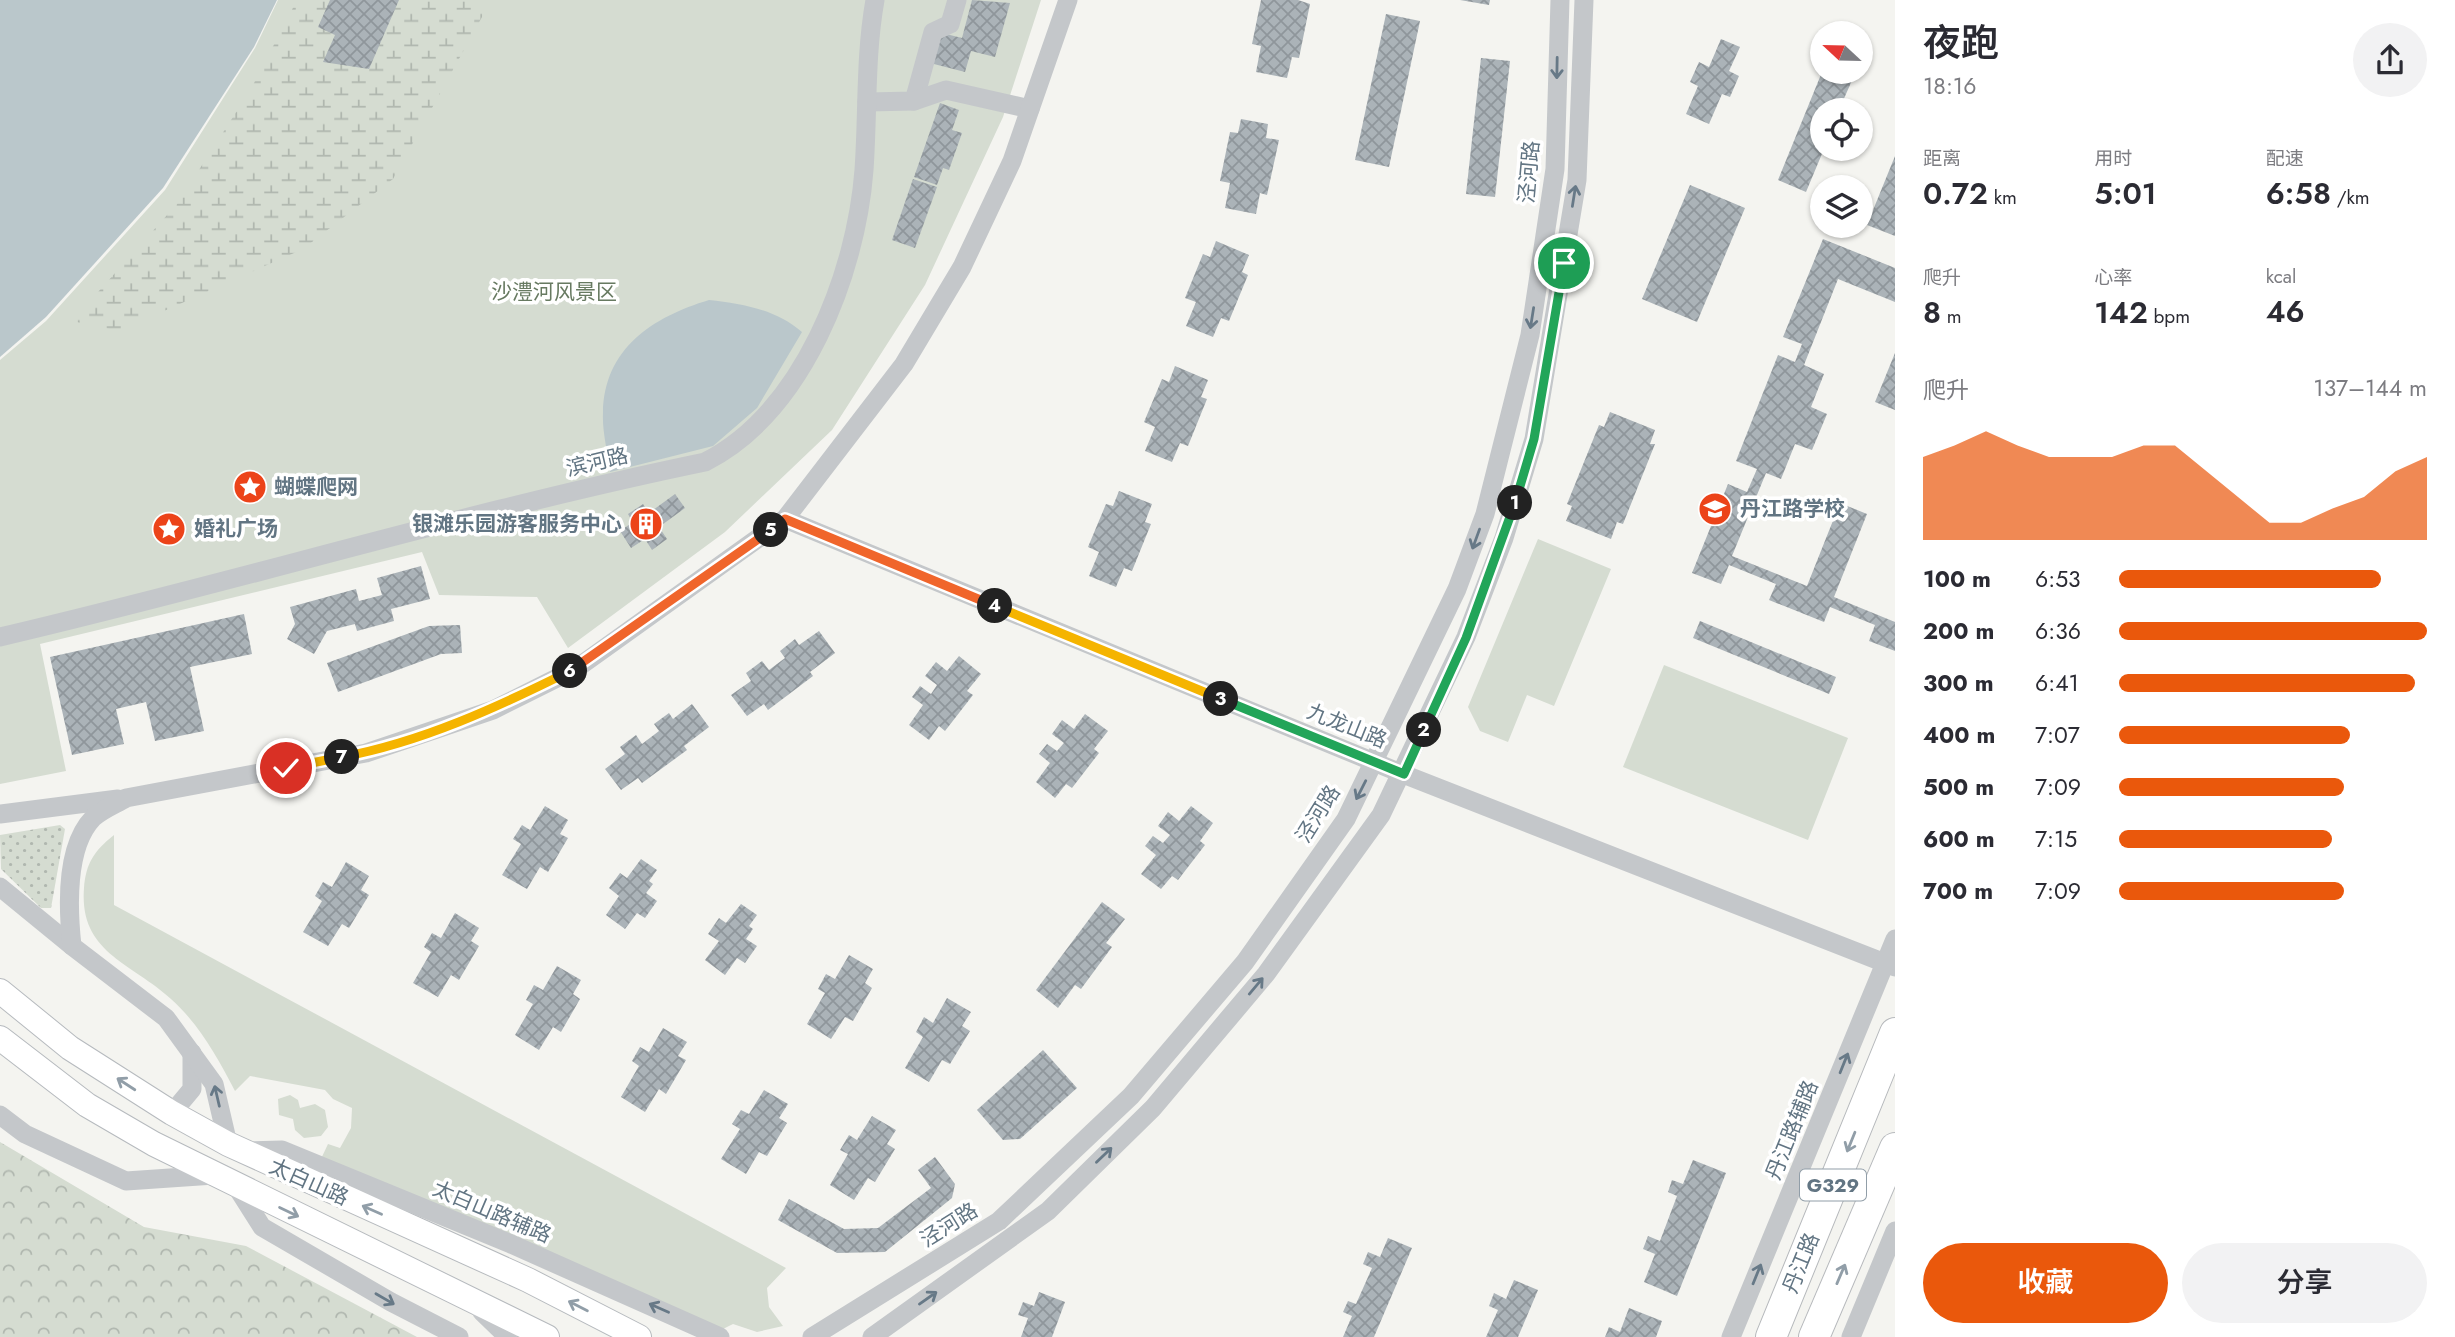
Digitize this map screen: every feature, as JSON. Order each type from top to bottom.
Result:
[{"type":"highway","name":"丹江路","points":[[1771,1337],[1895,1033]]},
{"type":"highway","name":"丹江路","points":[[1814,1337],[1895,1148]]},
{"type":"main road","name":"太白山路","points":[[0,991],[70,1048],[172,1113],[235,1148],[528,1280],[639,1337]]},
{"type":"main road","name":"太白山路","points":[[0,1038],[87,1105],[225,1181],[547,1337]]},
{"type":"street","name":"滨河路","points":[[0,637],[185,594],[422,528],[705,462],[733,447],[757,426],[788,386],[813,347],[837,295],[860,199],[875,0]]},
{"type":"street","points":[[914,102],[933,32],[950,24],[957,0]]},
{"type":"street","points":[[0,814],[126,798],[366,753],[493,710],[577,668],[785,519],[904,364],[962,267],[1012,161],[1069,0]]},
{"type":"street","name":"泾河路","points":[[812,1337],[999,1220],[1131,1096],[1245,962],[1346,819],[1457,589],[1485,514],[1509,423],[1530,335],[1555,169],[1560,0]]},
{"type":"street","points":[[872,1337],[1048,1211],[1153,1108],[1266,974],[1381,815],[1404,774],[1466,638],[1504,538],[1534,439],[1577,180],[1584,0]]},
{"type":"street","points":[[867,102],[914,102],[946,90],[1030,109]]},
{"type":"street","name":"九龙山路","points":[[785,519],[1374,762],[1890,965]]},
{"type":"street","points":[[72,946],[67,900],[80,840],[93,818],[126,798]]},
{"type":"street","points":[[0,887],[166,1018],[214,1084],[235,1148]]},
{"type":"street","name":"丹江路辅路","points":[[1731,1337],[1890,965],[1895,939]]},
{"type":"street","points":[[172,1113],[192,1089],[192,1053]]},
{"type":"street","points":[[0,1115],[25,1134],[125,1181],[225,1181],[262,1227],[391,1302],[459,1337]]},
{"type":"street","name":"太白山路辅路","points":[[235,1148],[282,1150],[511,1244],[720,1337]]},
{"type":"street","points":[[1851,1337],[1895,1231]]},
{"type":"street","points":[[461,1297],[505,1331],[508,1337]]},
{"type":"green space","name":"沙澧河风景区","points":[[278,0],[1041,0],[1003,117],[925,285],[832,430],[725,532],[568,648],[537,597],[439,595],[422,552],[40,644],[66,771],[0,784],[0,360],[46,321],[165,190],[255,48]]},
{"type":"green space","points":[[297,0],[484,0],[482,17],[393,179],[303,249],[119,331],[72,321],[177,204],[251,89]]},
{"type":"green space","points":[[1538,539],[1611,569],[1554,706],[1527,695],[1508,742],[1480,731],[1468,707]]},
{"type":"green space","points":[[1664,665],[1848,738],[1808,840],[1623,767]]},
{"type":"green space","points":[[60,825],[65,829],[51,908],[41,908],[1,869],[0,835]]},
{"type":"green space","points":[[114,835],[114,905],[786,1268],[767,1288],[769,1307],[783,1326],[757,1332],[733,1324],[721,1330],[320,1161],[328,1144],[340,1148],[351,1128],[352,1108],[333,1099],[325,1090],[250,1076],[235,1091],[207,1042],[190,1019],[156,986],[111,954],[90,928],[85,910],[85,879],[92,858]]},
{"type":"green space","points":[[290,1095],[298,1100],[300,1108],[315,1104],[325,1110],[328,1127],[321,1136],[304,1138],[295,1130],[293,1119],[279,1115],[278,1099]]},
{"type":"green space","points":[[0,1142],[144,1227],[246,1246],[417,1337],[0,1337]]},
{"type":"shaded area","points":[[0,0],[277,0],[254,47],[163,188],[46,317],[0,357]]},
{"type":"shaded area","points":[[709,300],[770,313],[802,332],[757,408],[713,446],[610,472],[603,413],[612,370],[635,338],[651,326],[688,307]]},
{"type":"building","points":[[330,0],[399,0],[369,69],[323,62],[335,35],[318,27]]},
{"type":"building","points":[[972,0],[1010,3],[995,57],[971,51],[965,72],[930,63],[938,32],[962,38]]},
{"type":"building","points":[[1261,0],[1298,0],[1310,4],[1299,58],[1292,57],[1287,78],[1256,72],[1261,46],[1252,44]]},
{"type":"building","points":[[1460,0],[1490,0],[1489,5]]},
{"type":"building","points":[[1386,14],[1420,21],[1389,167],[1355,160]]},
{"type":"building","points":[[1721,39],[1740,47],[1729,71],[1739,76],[1730,97],[1722,94],[1709,124],[1686,114],[1698,86],[1690,82],[1699,62],[1709,67]]},
{"type":"building","points":[[1481,58],[1510,61],[1495,197],[1466,194]]},
{"type":"building","points":[[1817,84],[1850,84],[1844,98],[1811,98]]},
{"type":"building","points":[[1810,101],[1810,161],[1819,161],[1813,175],[1810,175],[1806,192],[1778,180]]},
{"type":"building","points":[[940,103],[959,110],[952,130],[962,133],[949,170],[943,168],[937,185],[914,177]]},
{"type":"building","points":[[1241,119],[1268,124],[1266,138],[1279,140],[1267,195],[1260,193],[1256,214],[1225,208],[1230,183],[1220,181],[1230,132],[1238,133]]},
{"type":"building","points":[[1895,156],[1895,236],[1873,227],[1873,210]]},
{"type":"building","points":[[913,179],[937,187],[915,248],[892,240]]},
{"type":"building","points":[[1690,185],[1745,208],[1697,322],[1642,299]]},
{"type":"building","points":[[1823,239],[1895,268],[1895,302],[1838,279],[1804,365],[1824,374],[1811,407],[1827,414],[1812,450],[1795,444],[1781,479],[1766,473],[1732,556],[1807,586],[1840,503],[1867,514],[1834,597],[1895,622],[1895,651],[1869,641],[1875,625],[1830,607],[1824,622],[1769,600],[1776,584],[1729,565],[1721,584],[1692,573],[1728,484],[1747,492],[1757,469],[1736,461],[1778,355],[1795,362],[1802,344],[1783,337]]},
{"type":"building","points":[[1216,241],[1249,255],[1242,272],[1248,275],[1229,321],[1221,318],[1213,337],[1186,326],[1196,302],[1185,298],[1203,254],[1210,257]]},
{"type":"building","points":[[1895,353],[1895,410],[1875,402]]},
{"type":"building","points":[[1175,366],[1208,380],[1201,397],[1207,399],[1188,446],[1180,443],[1172,462],[1145,451],[1155,427],[1144,422],[1162,379],[1169,382]]},
{"type":"building","points":[[1610,412],[1655,430],[1650,444],[1655,444],[1623,524],[1617,522],[1611,539],[1566,521],[1572,506],[1567,504],[1599,425],[1604,427]]},
{"type":"building","points":[[1119,491],[1152,504],[1145,522],[1151,524],[1132,571],[1124,568],[1116,587],[1089,576],[1099,552],[1088,547],[1106,504],[1113,506]]},
{"type":"building","name":"银滩乐园游客服务中心","points":[[675,494],[685,508],[659,527],[667,539],[652,550],[645,539],[631,548],[620,531],[633,522],[628,514],[643,504],[649,513]]},
{"type":"building","points":[[421,566],[430,599],[391,609],[394,621],[357,631],[355,624],[327,631],[314,654],[287,639],[295,624],[290,607],[356,589],[359,601],[382,595],[377,578]]},
{"type":"building","points":[[244,614],[252,654],[190,667],[204,731],[155,741],[146,702],[116,709],[124,744],[72,755],[50,657]]},
{"type":"building","points":[[1700,621],[1836,677],[1829,694],[1693,638]]},
{"type":"building","points":[[460,625],[462,653],[441,654],[338,692],[327,663],[429,626]]},
{"type":"building","points":[[819,631],[835,653],[810,672],[813,676],[768,710],[764,704],[747,716],[731,695],[751,681],[746,673],[762,661],[769,670],[785,658],[780,651],[795,639],[799,645]]},
{"type":"building","points":[[959,656],[981,674],[967,691],[973,695],[945,731],[939,726],[929,740],[909,725],[923,705],[912,697],[920,686],[931,694],[937,685],[925,676],[936,662],[947,671]]},
{"type":"building","points":[[692,704],[709,727],[684,746],[687,750],[642,783],[638,778],[621,790],[605,769],[625,754],[620,747],[636,735],[642,744],[659,731],[654,724],[669,713],[673,719]]},
{"type":"building","points":[[1085,714],[1108,731],[1094,749],[1099,753],[1072,788],[1066,784],[1055,798],[1036,782],[1050,763],[1039,754],[1047,744],[1057,751],[1064,743],[1052,734],[1062,720],[1074,729]]},
{"type":"building","points":[[545,806],[568,820],[560,834],[568,838],[548,872],[540,867],[527,889],[502,875],[521,844],[513,839],[522,825],[530,830]]},
{"type":"building","points":[[1191,806],[1213,823],[1200,841],[1205,845],[1178,880],[1172,876],[1161,889],[1141,874],[1156,855],[1145,846],[1153,836],[1163,843],[1170,835],[1158,826],[1168,812],[1179,821]]},
{"type":"building","points":[[641,859],[657,870],[649,881],[653,884],[646,893],[657,901],[645,918],[637,913],[625,929],[606,915],[619,896],[609,888],[620,873],[627,878]]},
{"type":"building","points":[[346,862],[369,876],[361,890],[369,895],[349,928],[342,924],[328,946],[303,932],[322,901],[315,896],[323,882],[332,887]]},
{"type":"building","points":[[1102,902],[1125,919],[1106,943],[1112,947],[1081,989],[1075,985],[1058,1008],[1036,990]]},
{"type":"building","points":[[741,904],[757,915],[749,926],[753,929],[746,939],[757,946],[745,963],[737,958],[725,975],[705,960],[719,941],[708,934],[719,918],[726,923]]},
{"type":"building","points":[[455,913],[479,928],[471,941],[479,946],[459,980],[451,975],[438,997],[413,983],[431,952],[424,947],[432,933],[441,938]]},
{"type":"building","points":[[849,955],[873,969],[865,983],[872,988],[853,1021],[845,1017],[831,1039],[807,1024],[825,993],[818,989],[826,974],[835,979]]},
{"type":"building","points":[[557,966],[581,980],[573,994],[580,999],[561,1032],[553,1027],[539,1050],[515,1035],[533,1004],[526,1000],[534,985],[543,990]]},
{"type":"building","points":[[947,998],[971,1012],[962,1026],[970,1031],[950,1064],[942,1060],[929,1082],[905,1068],[923,1037],[916,1032],[924,1017],[933,1023]]},
{"type":"building","points":[[663,1028],[687,1042],[678,1056],[686,1060],[666,1094],[659,1089],[645,1112],[621,1097],[639,1066],[632,1061],[640,1047],[649,1052]]},
{"type":"building","points":[[1043,1050],[1077,1088],[1020,1139],[1003,1140],[977,1110]]},
{"type":"building","points":[[764,1090],[788,1104],[779,1118],[787,1123],[767,1156],[759,1152],[746,1174],[721,1159],[740,1129],[732,1124],[741,1110],[749,1114]]},
{"type":"building","points":[[872,1116],[896,1130],[887,1144],[895,1149],[875,1182],[868,1178],[854,1200],[830,1185],[848,1154],[840,1150],[849,1135],[857,1140]]},
{"type":"building","points":[[935,1157],[955,1184],[952,1198],[885,1252],[837,1253],[778,1220],[789,1199],[844,1229],[878,1228],[931,1188],[918,1170]]},
{"type":"building","points":[[1693,1160],[1726,1173],[1677,1296],[1644,1282],[1655,1254],[1643,1249],[1648,1236],[1660,1241],[1677,1196],[1668,1192],[1672,1180],[1683,1184]]},
{"type":"building","points":[[1388,1238],[1412,1248],[1374,1337],[1343,1337],[1352,1316],[1343,1312],[1348,1301],[1356,1304],[1372,1268],[1363,1264],[1368,1252],[1380,1257]]},
{"type":"building","points":[[1514,1280],[1538,1290],[1518,1337],[1486,1337],[1498,1310],[1489,1306],[1494,1293],[1506,1299]]},
{"type":"building","points":[[1039,1292],[1065,1302],[1052,1337],[1021,1337],[1028,1318],[1018,1315],[1023,1302],[1034,1306]]},
{"type":"building","points":[[1629,1308],[1662,1321],[1656,1337],[1605,1337],[1609,1327],[1620,1332]]},
{"type":"place","name":"蝴蝶爬网","points":[[250,487]]},
{"type":"place","name":"丹江路学校","points":[[1715,509]]},
{"type":"place","name":"银滩乐园游客服务中心","points":[[646,524]]},
{"type":"place","name":"婚礼广场","points":[[169,529]]},
{"type":"route","points":[[286,768],[366,753],[493,710],[577,668],[785,519],[1404,774],[1466,638],[1504,538],[1534,439],[1552,346],[1564,263]]}]
